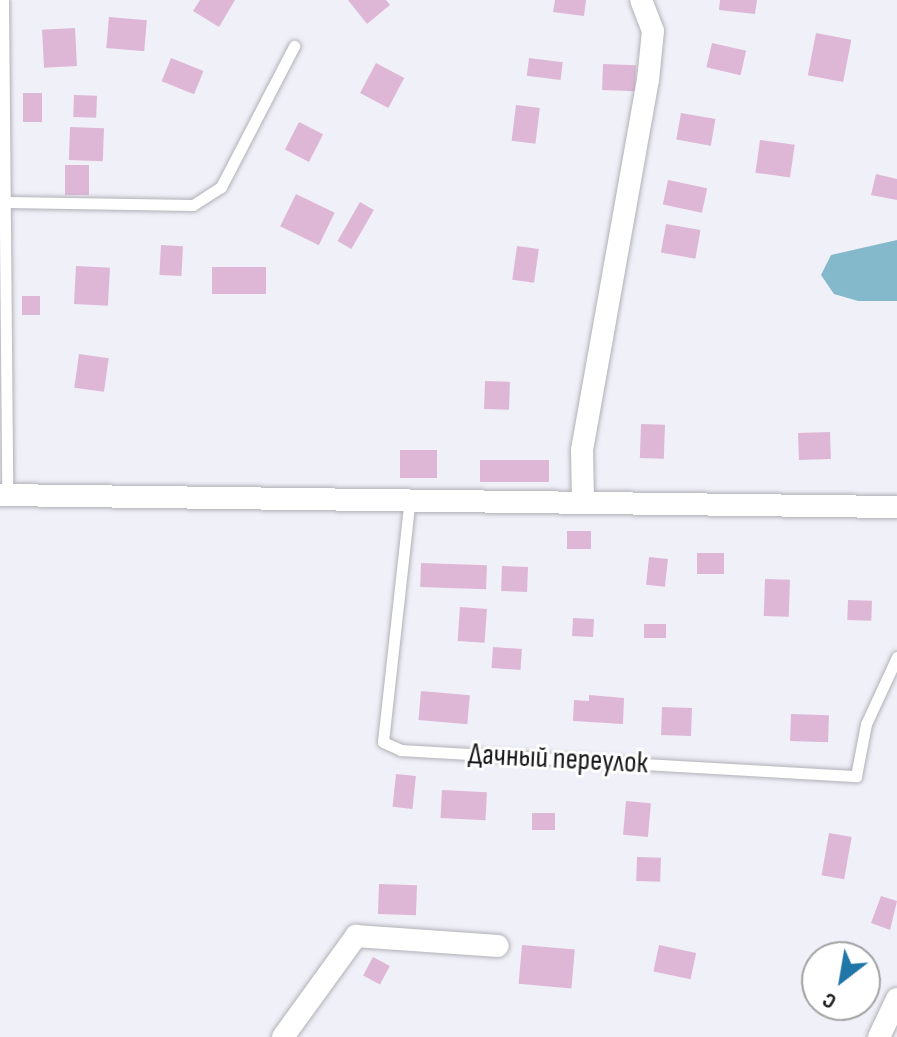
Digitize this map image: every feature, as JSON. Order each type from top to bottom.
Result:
[{"type":"street","points":[[641,0],[653,31]]},
{"type":"street","points":[[583,501],[582,450],[658,0]]},
{"type":"street","points":[[3,495],[410,496],[897,507]]},
{"type":"street","points":[[283,1037],[356,936],[498,946]]},
{"type":"street","points":[[879,1037],[897,999]]},
{"type":"lane","points":[[3,0],[7,202],[3,495]]},
{"type":"lane","points":[[7,202],[193,205],[221,187],[294,46]]},
{"type":"lane","name":"Дачный переулок","points":[[410,496],[383,742],[401,750],[856,776],[866,724],[897,657]]},
{"type":"water","points":[[897,240],[897,301],[858,301],[834,294],[821,275],[831,255]]},
{"type":"building","points":[[200,0],[235,0],[219,27],[193,11]]},
{"type":"building","points":[[348,0],[386,0],[390,5],[367,24]]},
{"type":"building","points":[[555,0],[586,0],[584,16],[553,12]]},
{"type":"building","points":[[720,0],[757,0],[755,14],[719,10]]},
{"type":"building","points":[[109,17],[147,20],[144,51],[106,48]]},
{"type":"building","points":[[75,28],[77,66],[44,68],[42,30]]},
{"type":"building","points":[[816,33],[851,40],[843,82],[808,75]]},
{"type":"building","points":[[712,43],[746,51],[740,75],[706,67]]},
{"type":"building","points":[[171,58],[203,71],[194,94],[162,81]]},
{"type":"building","points":[[529,58],[563,62],[561,80],[527,76]]},
{"type":"building","points":[[376,63],[404,78],[388,108],[360,93]]},
{"type":"building","points":[[603,64],[636,65],[635,91],[602,90]]},
{"type":"building","points":[[23,93],[42,93],[42,122],[23,122]]},
{"type":"building","points":[[74,95],[97,96],[96,118],[73,117]]},
{"type":"building","points":[[516,105],[540,108],[535,144],[512,141]]},
{"type":"building","points":[[681,113],[715,119],[711,146],[676,140]]},
{"type":"building","points":[[299,122],[323,134],[309,162],[285,150]]},
{"type":"building","points":[[70,127],[104,128],[103,161],[69,160]]},
{"type":"building","points":[[760,140],[795,145],[790,178],[755,173]]},
{"type":"building","points":[[65,165],[89,165],[89,195],[65,195]]},
{"type":"building","points":[[876,174],[897,179],[897,200],[871,195]]},
{"type":"building","points":[[668,180],[707,188],[702,213],[663,204]]},
{"type":"building","points":[[296,194],[335,213],[319,245],[280,226]]},
{"type":"building","points":[[360,202],[374,210],[351,249],[338,241]]},
{"type":"building","points":[[666,224],[700,230],[695,259],[661,253]]},
{"type":"building","points":[[161,245],[183,246],[181,276],[159,275]]},
{"type":"building","points":[[517,246],[539,249],[534,283],[512,280]]},
{"type":"building","points":[[76,266],[110,268],[108,306],[74,304]]},
{"type":"building","points":[[212,267],[266,267],[266,294],[212,294]]},
{"type":"building","points":[[22,296],[40,296],[40,315],[22,315]]},
{"type":"building","points":[[79,354],[109,358],[104,392],[74,388]]},
{"type":"building","points":[[485,381],[510,382],[509,410],[484,409]]},
{"type":"building","points":[[641,424],[665,425],[664,459],[640,458]]},
{"type":"building","points":[[830,432],[831,459],[799,460],[798,433]]},
{"type":"building","points":[[400,450],[437,450],[437,478],[400,478]]},
{"type":"building","points":[[480,460],[549,460],[549,482],[480,482]]},
{"type":"building","points":[[567,531],[591,531],[591,549],[567,549]]},
{"type":"building","points":[[697,553],[724,553],[724,574],[697,574]]},
{"type":"building","points":[[649,557],[668,559],[665,587],[646,585]]},
{"type":"building","points":[[421,563],[487,565],[486,589],[420,587]]},
{"type":"building","points":[[502,566],[528,567],[527,592],[501,591]]},
{"type":"building","points":[[765,579],[790,580],[789,617],[764,616]]},
{"type":"building","points":[[848,600],[872,601],[871,621],[847,620]]},
{"type":"building","points":[[460,607],[487,609],[485,643],[458,641]]},
{"type":"building","points":[[573,618],[594,619],[593,637],[572,636]]},
{"type":"building","points":[[644,624],[666,624],[666,638],[644,638]]},
{"type":"building","points":[[493,647],[522,649],[520,670],[492,668]]},
{"type":"building","points":[[421,691],[470,695],[467,724],[418,720]]},
{"type":"building","points":[[589,695],[624,698],[623,724],[573,721],[574,700],[589,701]]},
{"type":"building","points":[[662,707],[692,708],[691,736],[661,735]]},
{"type":"building","points":[[791,714],[829,715],[828,742],[790,741]]},
{"type":"building","points":[[396,774],[416,776],[412,809],[393,807]]},
{"type":"building","points":[[442,790],[487,792],[485,820],[441,818]]},
{"type":"building","points":[[626,801],[651,803],[648,837],[623,835]]},
{"type":"building","points":[[532,813],[555,813],[555,830],[532,830]]},
{"type":"building","points":[[829,833],[852,837],[844,879],[822,875]]},
{"type":"building","points":[[637,857],[661,858],[660,882],[636,881]]},
{"type":"building","points":[[379,884],[417,885],[416,915],[378,914]]},
{"type":"building","points":[[881,896],[897,901],[890,930],[871,923]]},
{"type":"building","points":[[522,945],[575,950],[571,988],[519,984]]},
{"type":"building","points":[[659,945],[696,953],[691,979],[653,971]]},
{"type":"building","points":[[373,957],[390,966],[380,984],[363,976]]}]
